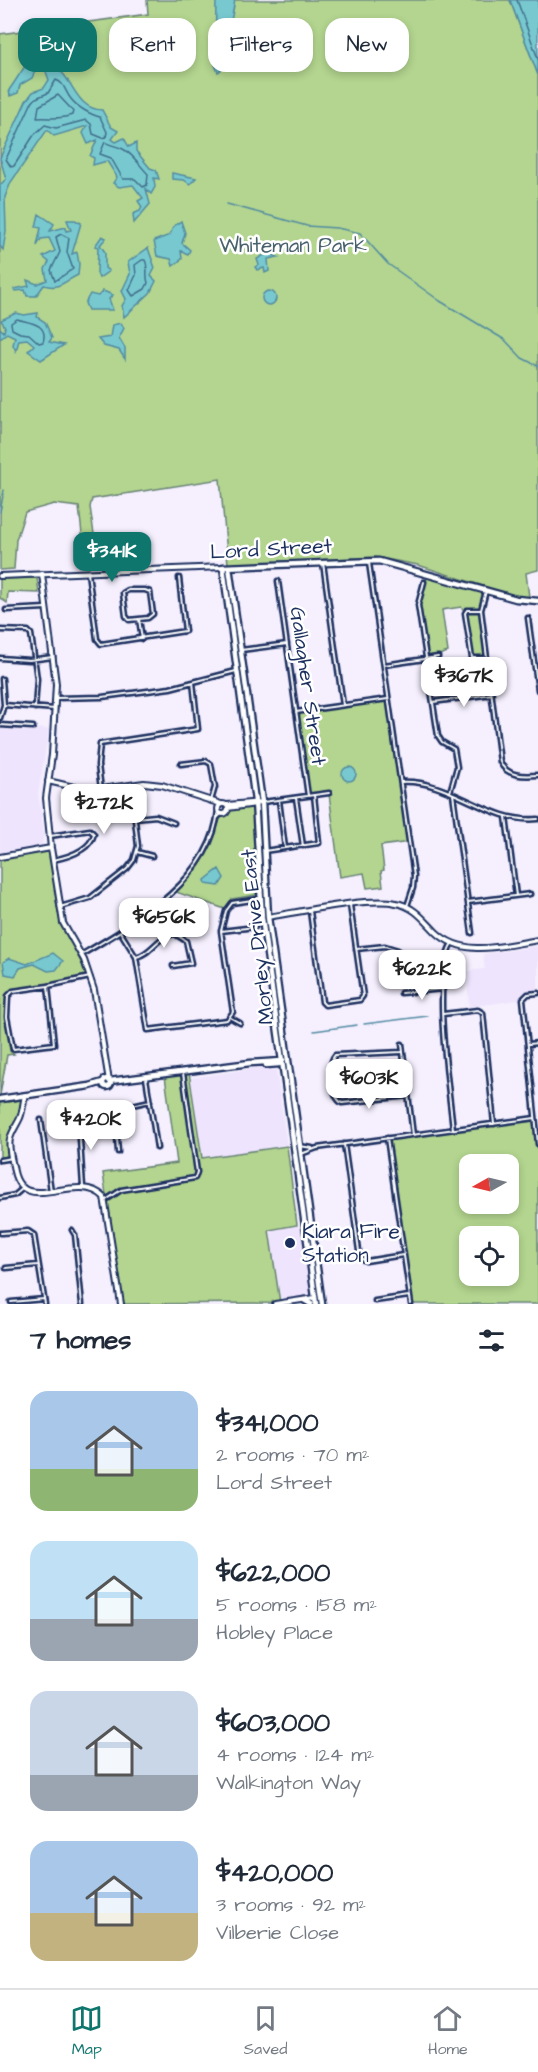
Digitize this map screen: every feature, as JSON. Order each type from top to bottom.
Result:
[{"type":"main road","name":"Lord Street","points":[[223,567],[370,560],[390,563],[522,601],[538,602]]},
{"type":"main road","name":"Morley Drive East","points":[[223,567],[255,803],[260,898],[286,1048],[321,1304]]},
{"type":"main road","name":"Morley Drive East","points":[[230,567],[262,802],[265,917],[282,1061],[316,1301]]},
{"type":"main road","points":[[0,1099],[227,1067],[279,1064],[286,1048]]},
{"type":"main road","points":[[282,1061],[289,1070]]},
{"type":"main road","points":[[305,1227],[310,1220]]},
{"type":"main road","points":[[311,1265],[315,1257]]},
{"type":"main road","points":[[304,1300],[310,1304]]},
{"type":"street","points":[[370,560],[414,876],[407,906]]},
{"type":"street","points":[[323,563],[343,705]]},
{"type":"street","name":"Lord Street","points":[[0,576],[223,567]]},
{"type":"street","points":[[88,573],[99,643],[185,632],[179,578]]},
{"type":"street","points":[[42,574],[56,698],[46,805],[51,848],[63,923],[90,977],[107,1083]]},
{"type":"street","name":"Gallagher Street","points":[[278,581],[308,796]]},
{"type":"street","points":[[424,582],[418,605],[439,739],[455,751],[457,767],[451,792],[472,933]]},
{"type":"street","points":[[125,591],[150,592],[153,614],[151,617],[139,619],[129,620],[126,616],[123,596],[125,591]]},
{"type":"street","points":[[486,591],[481,610],[502,767],[514,774],[538,775]]},
{"type":"street","points":[[6,610],[46,608]]},
{"type":"street","points":[[481,610],[467,610],[465,613],[472,658],[487,658]]},
{"type":"street","points":[[528,618],[538,690]]},
{"type":"street","points":[[139,619],[142,639]]},
{"type":"street","points":[[0,630],[29,631],[34,659],[35,708]]},
{"type":"street","points":[[240,650],[287,644]]},
{"type":"street","points":[[533,656],[538,656]]},
{"type":"street","points":[[0,658],[53,657]]},
{"type":"street","points":[[384,665],[438,657]]},
{"type":"street","points":[[56,698],[102,697],[170,688],[237,670]]},
{"type":"street","points":[[0,718],[4,705],[2,679]]},
{"type":"street","points":[[101,789],[98,765],[100,744],[198,729],[193,682]]},
{"type":"street","points":[[434,702],[492,694]]},
{"type":"street","points":[[296,712],[389,699]]},
{"type":"street","points":[[4,705],[55,709]]},
{"type":"street","points":[[0,725],[33,727]]},
{"type":"street","points":[[181,764],[206,761],[211,764],[215,787],[212,801],[219,811],[226,813],[227,807]]},
{"type":"street","points":[[48,781],[78,788],[101,789],[130,785],[162,785],[227,807],[262,802]]},
{"type":"street","points":[[400,782],[426,785],[451,792],[506,817],[538,819]]},
{"type":"street","points":[[60,908],[90,898],[127,869],[137,852],[130,785]]},
{"type":"street","name":"Gallagher Street","points":[[262,802],[328,793]]},
{"type":"street","points":[[264,851],[317,843],[320,839],[314,795]]},
{"type":"street","points":[[296,797],[303,846]]},
{"type":"street","points":[[279,800],[285,848]]},
{"type":"street","points":[[81,956],[121,933],[191,875],[209,848],[221,804]]},
{"type":"street","points":[[135,818],[156,816],[174,823]]},
{"type":"street","points":[[506,817],[516,896]]},
{"type":"street","points":[[50,836],[90,830],[94,834],[92,840],[73,855],[53,860]]},
{"type":"street","points":[[0,857],[51,848]]},
{"type":"street","points":[[137,852],[152,856]]},
{"type":"street","points":[[468,902],[530,894]]},
{"type":"street","points":[[231,1018],[233,1012],[221,932],[226,911],[232,903],[260,898]]},
{"type":"street","points":[[265,917],[383,901],[407,906],[452,943],[476,949],[538,940]]},
{"type":"street","points":[[310,911],[323,1004],[362,999],[350,905]]},
{"type":"street","points":[[181,937],[195,911]]},
{"type":"street","points":[[221,932],[255,927]]},
{"type":"street","points":[[121,933],[136,957],[148,1030],[231,1018],[240,1023]]},
{"type":"street","points":[[136,957],[148,953],[164,936],[174,934],[186,941],[191,963],[173,966]]},
{"type":"street","points":[[452,943],[445,954],[443,1014],[453,1130]]},
{"type":"street","points":[[356,949],[385,945],[398,950]]},
{"type":"street","points":[[48,986],[54,1044],[13,1049],[7,1017],[8,996],[13,991],[90,977]]},
{"type":"street","points":[[401,993],[444,989]]},
{"type":"street","points":[[538,993],[523,999],[538,1144]]},
{"type":"street","points":[[443,1014],[478,1010],[483,1013],[494,1124]]},
{"type":"street","points":[[528,1044],[538,1043]]},
{"type":"street","points":[[402,1044],[413,1135]]},
{"type":"street","points":[[402,1052],[334,1055],[331,1061],[335,1096],[342,1103],[408,1096]]},
{"type":"street","points":[[105,1200],[121,1190],[195,1178],[197,1172],[183,1073]]},
{"type":"street","points":[[146,1078],[157,1148]]},
{"type":"street","points":[[23,1096],[23,1104],[10,1138],[15,1180],[22,1189],[30,1193],[83,1187],[94,1189],[105,1200],[121,1304]]},
{"type":"street","points":[[118,1152],[115,1109],[150,1101]]},
{"type":"street","points":[[76,1116],[81,1140],[83,1187]]},
{"type":"street","points":[[301,1154],[317,1148],[535,1118]]},
{"type":"street","points":[[41,1120],[51,1191]]},
{"type":"street","points":[[387,1138],[411,1304]]},
{"type":"street","points":[[344,1144],[360,1258],[366,1261],[403,1256]]},
{"type":"street","points":[[300,1146],[317,1148]]},
{"type":"street","points":[[0,1160],[12,1158]]},
{"type":"street","points":[[0,1198],[15,1195],[22,1189]]},
{"type":"street","points":[[72,1230],[75,1235],[82,1304]]},
{"type":"street","points":[[1,1233],[28,1231],[33,1233],[45,1304]]},
{"type":"street","points":[[6,1268],[38,1265]]},
{"type":"street","points":[[316,1301],[318,1283]]},
{"type":"street","points":[[375,1301],[409,1296]]},
{"type":"street","points":[[11,1302],[44,1299]]},
{"type":"street","points":[[275,1304],[304,1300],[321,1304]]},
{"type":"shaded area","points":[[0,727],[49,729],[38,794],[44,835],[41,847],[0,854]]},
{"type":"shaded area","points":[[538,946],[538,993],[528,994],[523,999],[469,1007],[467,971],[485,969],[483,954]]},
{"type":"shaded area","points":[[262,1067],[276,1070],[287,1146],[202,1158],[191,1078]]},
{"type":"shaded area","points":[[305,1225],[315,1298],[305,1300],[311,1304],[275,1304],[269,1230]]},
{"type":"green space","name":"Whiteman Park","points":[[147,0],[510,0],[538,75],[538,570],[526,573],[529,597],[521,598],[418,565],[375,557],[228,564],[220,479],[92,499],[90,507],[98,561],[85,561],[79,507],[54,504],[25,512],[16,540],[14,569],[0,570],[0,34],[18,32],[18,72],[97,72],[97,21],[109,19],[109,72],[196,72],[196,18],[118,18],[148,14]]},
{"type":"green space","points":[[428,574],[486,591],[481,610],[487,658],[472,658],[465,611],[461,607],[442,610],[448,652],[427,659],[418,605]]},
{"type":"green space","points":[[37,578],[39,593],[8,592],[7,603],[0,598],[0,579]]},
{"type":"green space","points":[[389,699],[409,842],[381,846],[383,886],[367,888],[364,873],[340,877],[329,794],[308,796],[296,712]]},
{"type":"green space","points":[[250,807],[253,811],[256,895],[232,899],[225,909],[176,892],[192,876],[208,851],[221,817],[229,809]]},
{"type":"green space","points":[[50,848],[61,923],[88,976],[8,993],[5,1014],[10,1051],[14,1054],[7,1055],[0,1095],[0,857]]},
{"type":"green space","points":[[189,1072],[202,1158],[287,1146],[297,1225],[269,1230],[280,1303],[121,1304],[103,1173],[177,1163],[165,1076]]},
{"type":"green space","points":[[22,1100],[21,1116],[10,1138],[12,1158],[0,1160],[0,1103]]},
{"type":"green space","points":[[535,1118],[538,1144],[538,1304],[411,1304],[387,1138]]},
{"type":"water","points":[[216,0],[235,0],[232,18],[216,18]]},
{"type":"water","points":[[510,0],[538,0],[538,75]]},
{"type":"water","points":[[22,72],[35,72],[32,78],[20,85],[18,93],[10,96],[9,90]]},
{"type":"water","points":[[46,72],[62,72],[85,104],[102,110],[111,127],[118,131],[112,139],[116,142],[124,138],[129,147],[136,143],[136,151],[150,168],[156,170],[159,179],[154,178],[155,187],[151,194],[146,189],[150,204],[134,223],[133,214],[140,211],[142,207],[138,201],[143,198],[133,185],[119,187],[113,183],[117,177],[107,161],[93,165],[94,158],[90,156],[97,140],[88,144],[83,133],[87,126],[54,136],[47,130],[11,182],[5,197],[6,231],[3,250],[0,246],[0,185],[6,179],[0,158],[26,101],[33,92],[44,88],[49,80]]},
{"type":"water","points":[[172,173],[196,178],[190,184],[184,180],[172,179]]},
{"type":"water","points":[[39,214],[54,224],[50,231],[66,227],[66,231],[71,230],[67,220],[81,223],[72,254],[77,252],[78,275],[58,286],[44,285],[36,296],[27,296],[25,290],[15,291],[14,289],[29,286],[27,280],[37,284],[47,280],[45,269],[49,262],[43,257],[55,251],[49,238],[41,239],[37,246],[41,228],[36,227]]},
{"type":"water","points":[[181,221],[185,233],[182,243],[190,250],[188,254],[181,251],[182,259],[173,266],[171,259],[157,256],[154,241],[170,235],[173,227]]},
{"type":"water","points":[[102,236],[106,238],[100,245],[105,252],[105,268],[109,271],[99,278],[97,273],[98,247],[95,246]]},
{"type":"water","points":[[148,248],[155,268],[151,276],[156,281],[150,293],[124,317],[122,306],[126,299],[122,291],[130,274],[128,262]]},
{"type":"water","points":[[268,253],[278,257],[268,259],[269,271],[265,273],[264,268],[257,270],[255,267],[259,265],[257,259]]},
{"type":"water","points":[[103,291],[113,295],[109,299],[113,310],[88,310],[85,303],[90,294],[98,296]]},
{"type":"water","points":[[269,291],[274,293],[276,298],[274,303],[269,305],[264,303],[262,298],[264,293]]},
{"type":"water","points":[[16,313],[24,315],[38,313],[37,317],[45,322],[52,338],[49,342],[64,345],[41,360],[28,351],[34,345],[27,339],[19,340],[16,351],[13,345],[15,337],[7,333],[0,338],[0,328],[4,332],[5,327],[1,320]]},
{"type":"water","points":[[121,323],[124,328],[119,338],[125,348],[125,359],[119,350],[104,346],[98,339],[110,337],[112,325]]},
{"type":"water","points":[[346,767],[352,767],[356,774],[352,781],[346,781],[342,777],[342,771]]},
{"type":"water","points":[[219,869],[224,878],[219,886],[206,884],[205,880]]},
{"type":"water","points":[[53,953],[63,961],[56,970],[48,971],[34,964],[20,968],[15,976],[5,974],[3,962],[9,958],[27,964]]},
{"type":"waterway","points":[[227,204],[307,226],[337,228],[360,233],[388,264],[440,301],[505,340],[522,358],[538,366]]},
{"type":"waterway","points":[[0,512],[4,490]]},
{"type":"waterway","points":[[364,1024],[428,1016]]},
{"type":"waterway","points":[[314,1031],[357,1025]]},
{"type":"place","name":"Kiara Fire Station","points":[[290,1243]]}]
